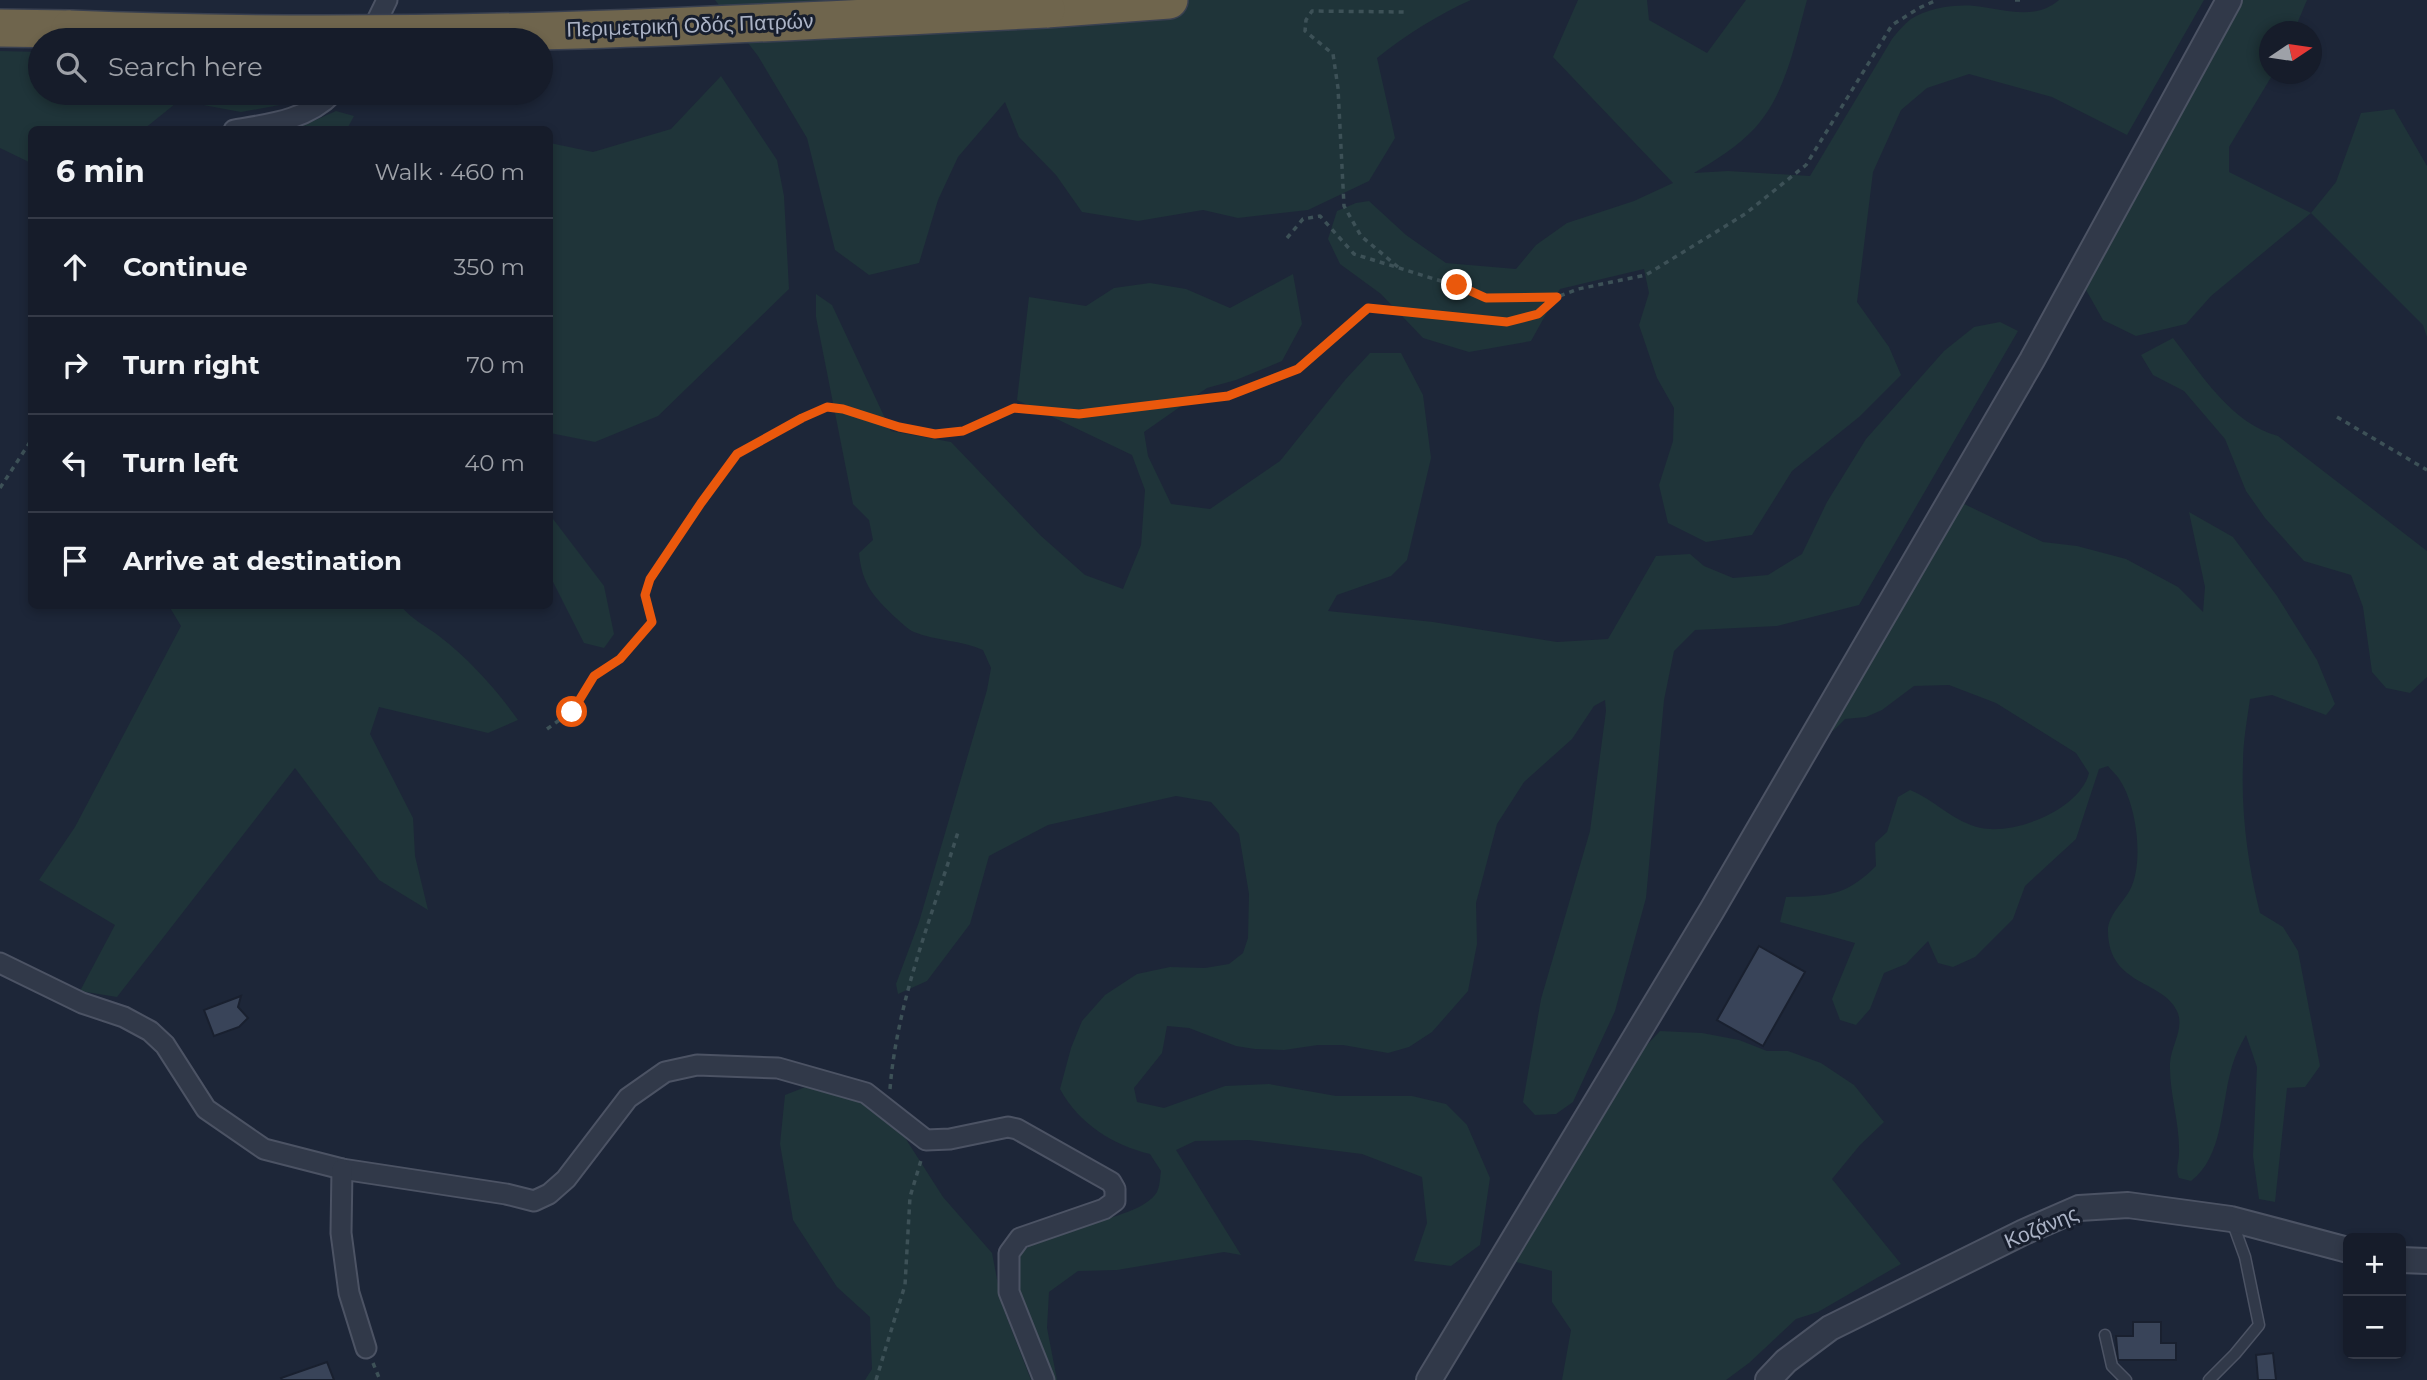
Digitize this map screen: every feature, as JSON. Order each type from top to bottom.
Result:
[{"type":"highway","name":"Περιμετρική Οδός Πατρών","points":[[553,30],[1046,9],[1169,0]]},
{"type":"highway","name":"Περιμετρική Οδός Πατρών","points":[[0,28],[28,28]]},
{"type":"street","points":[[373,28],[387,0]]},
{"type":"street","points":[[1429,1380],[1712,910],[2032,360],[2229,0]]},
{"type":"street","points":[[257,126],[285,121],[320,105]]},
{"type":"street","points":[[0,963],[82,1003],[124,1017],[150,1031],[165,1045],[206,1109],[264,1149],[342,1169],[534,1201],[549,1194],[566,1179],[628,1098],[664,1072],[697,1065],[778,1068],[866,1094],[926,1140],[950,1139],[1008,1127],[1017,1129],[1111,1182],[1115,1189],[1115,1201],[1104,1209],[1020,1238],[1009,1253],[1009,1292],[1044,1380]]},
{"type":"street","points":[[342,1169],[341,1233],[349,1293],[366,1348]]},
{"type":"street","name":"Κοζάνης","points":[[1768,1380],[1786,1361],[1830,1328],[2024,1232],[2080,1208],[2128,1205],[2231,1219],[2343,1249]]},
{"type":"street","points":[[2406,1260],[2427,1261]]},
{"type":"lane","points":[[2210,1380],[2259,1325],[2245,1257],[2231,1219]]},
{"type":"lane","points":[[2105,1335],[2112,1366],[2126,1380]]},
{"type":"path","points":[[1287,238],[1303,219],[1320,216],[1354,254],[1457,285],[1486,298],[1557,297],[1578,289],[1646,275],[1745,214],[1805,165],[1892,25],[1937,0]]},
{"type":"path","points":[[2015,0],[2022,0]]},
{"type":"path","points":[[1398,267],[1361,236],[1344,206],[1338,88],[1333,54],[1305,31],[1306,20],[1312,11],[1405,12]]},
{"type":"path","points":[[547,729],[572,712],[594,676],[620,659],[652,622],[645,595],[650,579],[737,454],[827,407],[935,434],[963,431],[1014,408],[1079,414],[1228,396],[1298,369],[1368,308],[1507,322],[1538,314],[1557,297]]},
{"type":"path","points":[[2337,417],[2427,470]]},
{"type":"path","points":[[0,488],[28,445]]},
{"type":"path","points":[[888,1110],[893,1052],[909,988],[958,832]]},
{"type":"path","points":[[876,1380],[905,1285],[910,1197],[926,1140]]},
{"type":"green space","points":[[715,0],[1471,0],[1422,26],[1377,58],[1395,138],[1369,181],[1308,210],[1238,218],[1203,210],[1138,221],[1082,212],[1056,175],[1019,137],[1005,102],[958,157],[938,200],[919,263],[869,275],[835,250],[807,138],[758,56]]},
{"type":"green space","points":[[1578,0],[1647,0],[1649,20],[1707,53],[1746,0],[1807,0],[1782,84],[1766,115],[1741,141],[1694,173],[1728,171],[1810,176],[1892,39],[1906,23],[1918,15],[1959,6],[2030,12],[2050,6],[2059,0],[2204,0],[2127,135],[2052,97],[1969,74],[1927,88],[1901,110],[1873,172],[1857,302],[1889,347],[1901,375],[1859,417],[1792,471],[1752,535],[1706,542],[1668,523],[1659,485],[1673,441],[1674,408],[1657,378],[1639,325],[1649,293],[1644,269],[1560,289],[1531,341],[1469,352],[1423,338],[1381,294],[1340,264],[1328,239],[1337,211],[1369,201],[1406,235],[1446,263],[1516,269],[1536,245],[1567,223],[1634,201],[1673,183],[1553,57]]},
{"type":"green space","points":[[2236,0],[2307,0],[2298,21],[2259,21],[2259,84],[2267,84],[2229,147],[2229,172],[2311,213],[2211,296],[2186,324],[2136,336],[2103,320],[2081,281]]},
{"type":"green space","points":[[0,51],[28,52],[28,105],[174,105],[148,126],[28,126],[28,162],[0,148]]},
{"type":"green space","points":[[721,76],[777,160],[784,196],[789,289],[658,416],[595,442],[553,434],[553,144],[593,152],[671,129]]},
{"type":"green space","points":[[203,105],[280,105],[241,112]]},
{"type":"green space","points":[[2394,109],[2427,166],[2427,337],[2423,325],[2311,213],[2336,182],[2361,113]]},
{"type":"green space","points":[[336,111],[354,116],[349,126],[302,126]]},
{"type":"green space","points":[[1293,274],[1302,324],[1282,361],[1236,380],[1207,388],[1144,432],[1148,456],[1171,504],[1210,509],[1280,461],[1370,353],[1401,353],[1423,395],[1431,458],[1407,560],[1391,576],[1337,595],[1328,611],[1433,622],[1557,642],[1608,639],[1656,556],[1690,554],[1704,566],[1733,578],[1768,575],[1802,554],[1827,502],[1866,439],[1944,351],[1974,327],[2000,322],[2018,331],[1859,605],[1777,626],[1695,630],[1674,651],[1664,700],[1646,898],[1615,1011],[1573,1102],[1556,1114],[1535,1115],[1523,1102],[1541,999],[1590,831],[1606,711],[1605,700],[1594,706],[1572,739],[1524,782],[1497,824],[1476,903],[1477,944],[1468,991],[1432,1032],[1409,1047],[1388,1053],[1343,1045],[1318,1045],[1284,1050],[1255,1049],[1236,1046],[1189,1028],[1167,1026],[1162,1053],[1134,1088],[1137,1102],[1164,1108],[1225,1086],[1269,1084],[1336,1096],[1412,1096],[1446,1104],[1467,1125],[1490,1178],[1480,1245],[1451,1266],[1414,1261],[1427,1223],[1422,1177],[1362,1154],[1249,1140],[1195,1141],[1176,1150],[1241,1255],[1224,1252],[1117,1270],[1078,1271],[1049,1292],[1047,1328],[1057,1380],[1053,1380],[1018,1293],[1015,1268],[1022,1253],[1036,1242],[1057,1233],[1127,1212],[1145,1203],[1157,1192],[1161,1171],[1150,1154],[1110,1139],[1087,1123],[1068,1101],[1060,1089],[1071,1048],[1082,1021],[1105,995],[1137,974],[1170,967],[1205,968],[1229,964],[1243,953],[1248,938],[1249,894],[1239,834],[1211,802],[1176,796],[1048,825],[989,856],[970,924],[927,981],[898,994],[896,984],[919,922],[987,690],[991,668],[983,650],[922,635],[909,629],[881,603],[866,582],[859,553],[873,540],[869,520],[853,504],[816,317],[816,294],[832,305],[891,431],[951,442],[1040,535],[1085,575],[1123,589],[1141,545],[1145,490],[1132,455],[1017,400],[1029,297],[1086,306],[1114,288],[1150,283],[1186,289],[1230,308]]},
{"type":"green space","points":[[2173,338],[2206,382],[2246,421],[2278,436],[2427,551],[2427,677],[2410,693],[2386,688],[2372,672],[2363,607],[2351,575],[2304,561],[2265,518],[2246,491],[2225,439],[2184,391],[2153,375],[2141,355]]},
{"type":"green space","points":[[1958,501],[2043,542],[2077,546],[2126,559],[2178,587],[2203,612],[2205,587],[2189,512],[2233,537],[2277,596],[2317,660],[2335,704],[2326,715],[2272,695],[2250,699],[2244,747],[2244,820],[2260,913],[2283,927],[2298,951],[2320,1066],[2305,1087],[2287,1088],[2275,1202],[2259,1199],[2253,1156],[2257,1067],[2246,1035],[2232,1065],[2219,1130],[2209,1159],[2191,1181],[2179,1178],[2179,1142],[2170,1063],[2179,1030],[2179,1017],[2170,1001],[2127,973],[2117,963],[2111,950],[2108,926],[2130,890],[2138,851],[2135,820],[2127,793],[2108,766],[2099,769],[2076,839],[2025,886],[2013,919],[1975,957],[1953,967],[1938,963],[1928,941],[1906,964],[1884,973],[1870,1009],[1856,1025],[1840,1020],[1832,999],[1855,943],[1780,922],[1786,897],[1835,893],[1855,884],[1876,866],[1875,843],[1887,832],[1898,797],[1910,790],[1962,821],[1981,828],[1995,829],[2045,817],[2073,798],[2089,773],[2076,753],[1996,703],[1949,685],[1914,686],[1882,710],[1866,717],[1845,719],[1834,730],[1816,740]]},
{"type":"green space","points":[[553,519],[604,586],[614,634],[604,648],[584,643],[553,582]]},
{"type":"green space","points":[[171,609],[403,609],[472,665],[518,720],[488,733],[379,707],[370,734],[413,818],[415,856],[428,910],[379,880],[295,768],[117,997],[80,991],[115,925],[39,880],[75,827],[181,626]]},
{"type":"green space","points":[[1660,1031],[1702,1033],[1739,1040],[1767,1051],[1788,1051],[1821,1063],[1854,1085],[1884,1122],[1860,1145],[1832,1179],[1901,1264],[1818,1312],[1796,1319],[1749,1363],[1726,1380],[1562,1380],[1571,1330],[1552,1302],[1552,1271],[1512,1261],[1623,1079],[1643,1049]]},
{"type":"green space","points":[[808,1086],[863,1097],[902,1133],[943,1197],[992,1253],[1002,1305],[1031,1380],[865,1380],[872,1369],[870,1317],[837,1287],[793,1220],[780,1144],[785,1095]]},
{"type":"building","points":[[1759,946],[1805,972],[1763,1046],[1717,1020]]},
{"type":"building","points":[[241,996],[238,1007],[248,1018],[239,1027],[214,1036],[204,1010]]},
{"type":"building","points":[[2133,1322],[2161,1322],[2161,1343],[2176,1343],[2176,1360],[2118,1360],[2116,1336],[2133,1336]]},
{"type":"building","points":[[2273,1353],[2276,1380],[2258,1380],[2256,1355]]},
{"type":"building","points":[[327,1362],[334,1380],[281,1378]]},
{"type":"route","points":[[572,712],[594,676],[620,659],[652,622],[645,595],[650,579],[737,454],[802,418],[827,407],[935,434],[963,431],[1014,408],[1079,414],[1228,396],[1298,369],[1368,308],[1507,322],[1538,314],[1557,297],[1486,298],[1457,285]]}]
